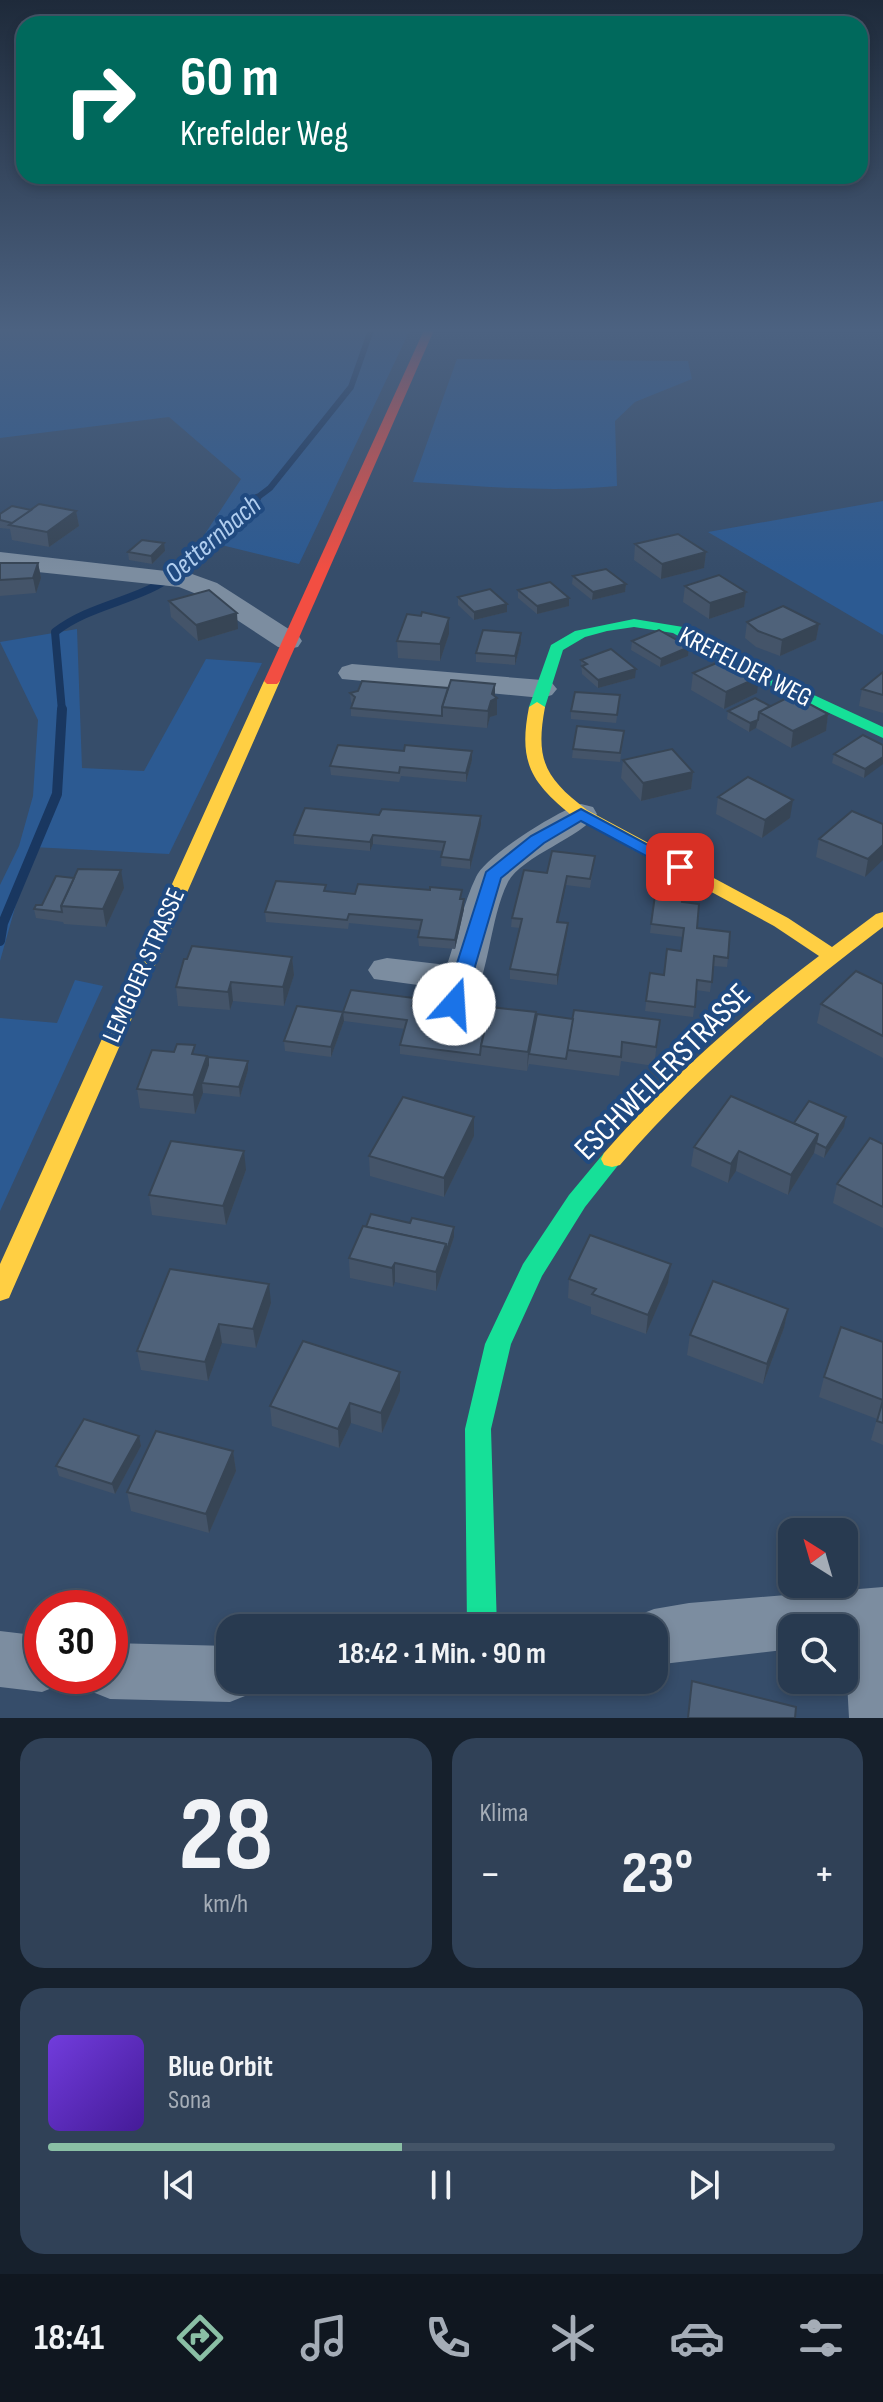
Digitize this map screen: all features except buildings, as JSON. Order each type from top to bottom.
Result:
[{"type":"main road","name":"LEMGOER STRASSE","points":[[0,1291],[393,410]]},
{"type":"main road","name":"KREFELDER WEG","points":[[831,955],[781,922],[581,814],[559,796],[535,768],[531,737],[542,689],[556,648],[566,640],[606,627],[634,623],[659,625],[678,630],[742,667],[883,733]]},
{"type":"main road","name":"ESCHWEILERSTRASSE","points":[[482,1614],[479,1423],[495,1353],[519,1293],[555,1233],[608,1160],[724,1044],[831,955],[883,918]]},
{"type":"street","points":[[0,560],[183,580],[229,601],[288,641]]},
{"type":"street","points":[[352,673],[542,689]]},
{"type":"street","points":[[387,970],[459,991],[493,876],[538,840],[581,814]]},
{"type":"street","points":[[668,1635],[874,1614],[878,1718]]},
{"type":"street","points":[[0,1659],[24,1662]]},
{"type":"street","points":[[128,1671],[216,1674]]},
{"type":"shaded area","points":[[0,410],[372,410],[299,564],[201,540],[241,479],[169,417],[0,438]]},
{"type":"shaded area","points":[[439,410],[626,410],[615,421],[617,486],[541,489],[413,482]]},
{"type":"shaded area","points":[[883,501],[883,635],[708,532]]},
{"type":"shaded area","points":[[77,629],[82,768],[144,771],[206,659],[262,663],[169,854],[32,847],[0,961],[0,885],[19,846],[33,796],[38,720],[0,642]]},
{"type":"shaded area","points":[[75,980],[103,986],[0,1211],[0,1018],[57,1023]]},
{"type":"waterway","name":"Oetternbach","points":[[254,500],[270,488],[332,410]]},
{"type":"waterway","name":"Oetternbach","points":[[62,710],[55,632],[79,617],[143,592],[169,578],[193,561],[248,511],[249,504],[257,498]]},
{"type":"waterway","name":"Oetternbach","points":[[0,941],[3,923],[57,794],[62,710]]},
{"type":"traffic: fast","points":[[537,707],[556,648],[580,634],[634,623],[678,630],[742,667],[883,733]]},
{"type":"traffic: fast","points":[[482,1614],[478,1429],[498,1344],[532,1271],[577,1201],[612,1159]]},
{"type":"traffic: slow","points":[[0,1291],[272,681]]},
{"type":"traffic: slow","points":[[537,707],[533,726],[534,757],[544,780],[566,802],[581,814],[781,922],[831,955]]},
{"type":"traffic: slow","points":[[612,1159],[706,1060],[775,1001],[883,918]]},
{"type":"traffic: jam","points":[[272,681],[393,410]]},
{"type":"route","points":[[454,1004],[493,876],[538,840],[581,814],[680,867]]}]
